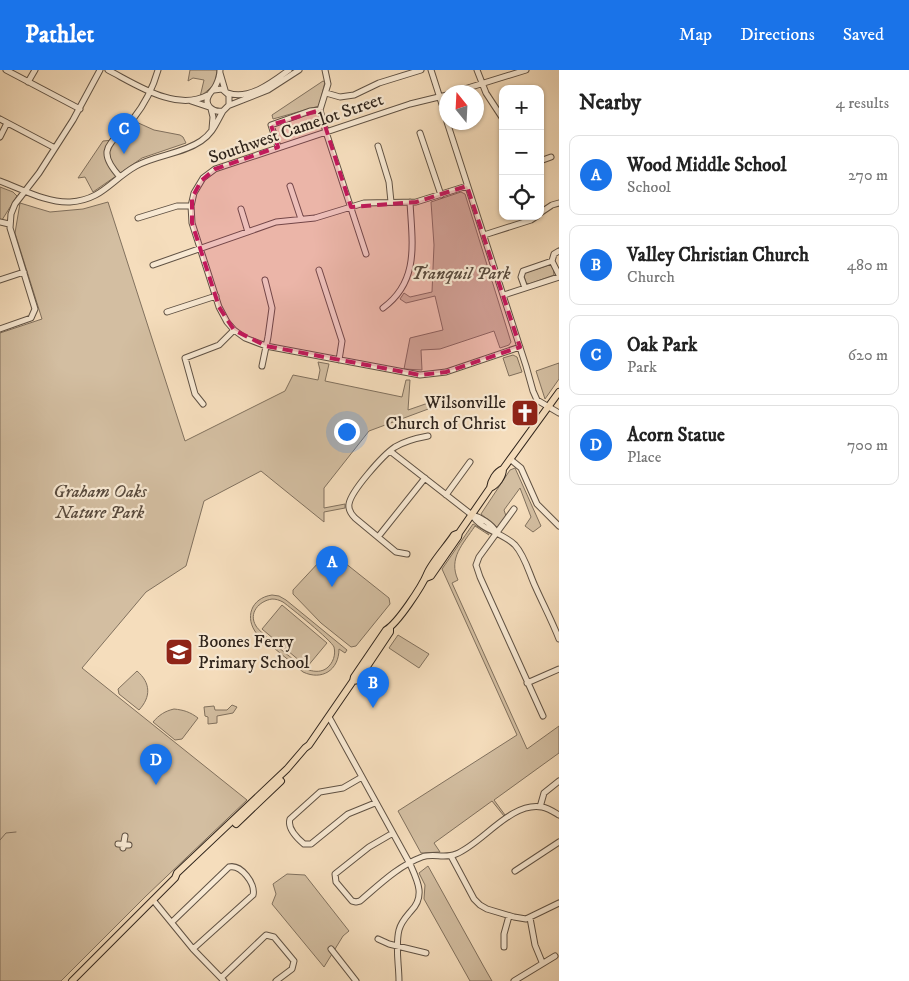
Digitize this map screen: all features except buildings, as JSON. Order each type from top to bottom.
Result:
[{"type":"main road","points":[[72,981],[175,878],[177,873],[288,769],[309,745],[353,681],[358,680],[390,632],[390,628],[458,538],[459,533],[490,488],[490,483],[499,471],[503,469],[559,392]]},
{"type":"street","points":[[6,70],[80,108]]},
{"type":"street","points":[[28,82],[34,70]]},
{"type":"street","points":[[0,329],[26,320],[33,315],[35,307],[9,224],[13,208],[55,148],[80,108],[100,70]]},
{"type":"street","points":[[108,70],[150,91],[170,98],[191,101],[218,112],[223,111]]},
{"type":"street","points":[[120,177],[108,160],[109,145],[132,120],[150,91],[158,70]]},
{"type":"street","points":[[191,101],[220,89],[236,96],[246,94],[266,86],[290,70]]},
{"type":"street","points":[[0,181],[56,201],[86,200],[98,195],[120,177],[144,163],[196,144],[205,138],[216,126],[223,111],[230,105],[268,90],[282,75],[298,70]]},
{"type":"street","points":[[325,70],[328,84],[320,110],[366,254]]},
{"type":"street","points":[[326,93],[340,97],[354,95],[379,83],[421,70]]},
{"type":"street","points":[[431,70],[439,95]]},
{"type":"street","points":[[477,70],[481,84],[499,113]]},
{"type":"street","points":[[478,85],[526,70]]},
{"type":"street","points":[[220,72],[230,99],[230,105]]},
{"type":"street","points":[[214,90],[220,72]]},
{"type":"street","points":[[208,95],[207,102],[213,120],[212,129]]},
{"type":"street","name":"Southwest Camelot Street","points":[[191,206],[196,189],[210,172],[221,166],[410,104],[439,98]]},
{"type":"street","points":[[278,148],[271,125],[310,111],[320,110]]},
{"type":"street","points":[[0,120],[55,148]]},
{"type":"street","points":[[0,137],[7,123]]},
{"type":"street","points":[[450,130],[535,396],[548,408],[559,413]]},
{"type":"street","points":[[420,133],[441,195]]},
{"type":"street","points":[[378,146],[389,182],[391,202]]},
{"type":"street","points":[[544,160],[551,158]]},
{"type":"street","points":[[290,186],[301,220]]},
{"type":"street","points":[[153,265],[276,222],[314,218],[364,203],[410,202],[441,195],[467,186]]},
{"type":"street","points":[[384,308],[401,290],[408,278],[412,264],[410,202]]},
{"type":"street","points":[[544,210],[559,203]]},
{"type":"street","points":[[138,218],[177,206],[191,206],[192,223],[222,313],[234,330],[253,342],[420,375],[446,372],[520,347]]},
{"type":"street","points":[[241,209],[248,232]]},
{"type":"street","points":[[484,235],[526,220]]},
{"type":"street","points":[[0,222],[9,224]]},
{"type":"street","points":[[504,295],[559,276],[552,261],[554,254],[559,251]]},
{"type":"street","points":[[525,288],[521,276],[523,271],[552,261]]},
{"type":"street","points":[[320,270],[342,341],[339,360]]},
{"type":"street","points":[[0,280],[24,272]]},
{"type":"street","points":[[262,366],[272,308],[265,280]]},
{"type":"street","points":[[167,312],[216,296]]},
{"type":"street","points":[[203,404],[196,394],[185,358],[219,345],[234,330]]},
{"type":"street","points":[[407,554],[396,552],[355,518],[350,512],[349,506],[351,499],[363,481],[390,451],[405,443],[428,436]]},
{"type":"street","points":[[390,451],[472,515],[494,528],[496,532],[518,549],[559,639]]},
{"type":"street","points":[[510,458],[521,468],[537,504],[559,526]]},
{"type":"street","points":[[446,495],[470,462]]},
{"type":"street","points":[[378,537],[425,478]]},
{"type":"street","points":[[514,509],[478,557],[477,569],[543,716]]},
{"type":"street","points":[[527,683],[559,669]]},
{"type":"street","points":[[329,717],[410,864],[419,884],[420,893],[418,901],[401,924],[399,931],[399,981]]},
{"type":"street","points":[[362,777],[343,788],[327,790],[317,794],[290,819],[290,828],[301,842],[308,845],[348,814],[375,803]]},
{"type":"street","points":[[540,807],[544,793],[559,781]]},
{"type":"street","points":[[393,833],[369,847],[336,874],[336,882],[352,901],[356,902],[390,875],[410,864],[428,856],[451,856],[472,846],[491,830],[525,808],[540,807],[559,815]]},
{"type":"street","points":[[123,845],[125,836]]},
{"type":"street","points":[[514,871],[559,842]]},
{"type":"street","points":[[451,856],[469,891],[480,905],[487,909],[509,916],[530,918],[559,903]]},
{"type":"street","points":[[172,922],[229,867],[236,866],[251,882],[254,886],[253,895],[194,950]]},
{"type":"street","points":[[153,900],[194,950],[223,979],[266,935],[274,937],[294,961],[292,969],[276,981]]},
{"type":"street","points":[[504,948],[504,934],[509,916]]},
{"type":"street","points":[[530,918],[535,945],[542,962]]},
{"type":"street","points":[[378,938],[385,943],[426,953]]},
{"type":"street","points":[[331,949],[356,981]]},
{"type":"street","points":[[514,981],[542,962],[555,956]]},
{"type":"highlighted area","points":[[320,110],[351,207],[416,202],[467,186],[520,347],[446,372],[420,375],[266,346],[234,330],[219,307],[192,223],[192,198],[201,181],[215,169],[278,147],[271,125]]},
{"type":"green space","points":[[190,70],[217,70],[215,84],[200,97],[204,80],[193,78],[188,81]]},
{"type":"green space","points":[[323,81],[325,82],[319,106],[273,119],[272,115]]},
{"type":"green space","points":[[134,121],[154,130],[180,135],[186,143],[142,158],[93,192],[85,177],[78,178],[103,141],[114,140]]},
{"type":"green space","points":[[0,187],[13,192],[17,196],[2,220],[0,220]]},
{"type":"green space","name":"Tranquil Park","points":[[461,192],[465,194],[511,342],[509,345],[500,348],[494,331],[440,349],[421,350],[422,370],[404,369],[410,338],[443,330],[435,296],[406,303],[400,299],[404,293],[410,297],[432,292],[434,245],[431,202]]},
{"type":"green space","name":"Graham Oaks Nature Park","points":[[108,202],[185,441],[285,391],[293,375],[318,380],[320,370],[318,362],[329,364],[325,381],[402,397],[406,380],[410,380],[408,410],[434,401],[439,405],[369,431],[324,488],[324,508],[345,504],[345,508],[324,512],[324,522],[261,471],[204,501],[186,566],[146,592],[82,668],[247,800],[146,896],[61,981],[0,981],[0,333],[42,319],[15,233],[20,203],[50,212],[83,209]]},
{"type":"green space","points":[[553,265],[554,275],[529,284],[526,283],[525,273]]},
{"type":"green space","points":[[513,355],[517,357],[522,372],[509,376],[503,358]]},
{"type":"green space","points":[[559,363],[559,379],[545,399],[536,371]]},
{"type":"green space","points":[[515,468],[541,526],[533,532],[525,526],[531,517],[520,488],[504,510],[506,516],[498,528],[481,514],[510,470]]},
{"type":"green space","points":[[473,524],[489,535],[475,526],[458,551],[455,572],[458,580],[452,583],[527,749],[559,726],[559,753],[494,800],[504,816],[492,801],[434,843],[440,852],[421,853],[398,811],[517,735],[442,569]]},
{"type":"green space","points":[[320,561],[327,568],[345,563],[389,598],[390,604],[356,646],[351,647],[321,623],[293,594],[293,590]]},
{"type":"green space","points":[[279,596],[286,600],[347,650],[345,653],[339,649],[333,668],[328,672],[317,675],[303,672],[257,634],[253,628],[250,615],[255,604],[265,597]],"holes":[[[273,599],[283,602],[331,643],[335,650],[332,661],[327,668],[316,671],[305,668],[259,630],[254,621],[254,612],[263,602]]]},
{"type":"green space","points":[[282,605],[327,643],[307,667],[262,629]]},
{"type":"green space","points":[[398,635],[429,654],[419,668],[389,648]]},
{"type":"green space","points":[[137,671],[145,680],[148,690],[146,700],[139,710],[119,694],[118,689]]},
{"type":"green space","points":[[232,705],[237,707],[233,713],[217,716],[217,723],[208,724],[208,717],[205,716],[204,707],[214,706],[215,710],[227,710]]},
{"type":"green space","points":[[174,709],[187,712],[198,718],[182,739],[175,740],[153,722],[162,714]]},
{"type":"green space","points":[[428,866],[492,981],[470,981],[424,899],[425,885],[419,873]]},
{"type":"green space","points":[[287,874],[305,875],[349,931],[343,936],[324,967],[272,904],[276,894],[273,884]]},
{"type":"waterway","points":[[0,840],[6,833],[16,832]]},
{"type":"place","name":"Oak Park","points":[[124,154]]},
{"type":"place","name":"Wilsonville Church of Christ","points":[[525,413]]},
{"type":"place","name":"Wood Middle School","points":[[332,587]]},
{"type":"place","name":"Boones Ferry Primary School","points":[[179,652]]},
{"type":"place","name":"Valley Christian Church","points":[[373,708]]},
{"type":"place","name":"Acorn Statue","points":[[156,785]]}]
